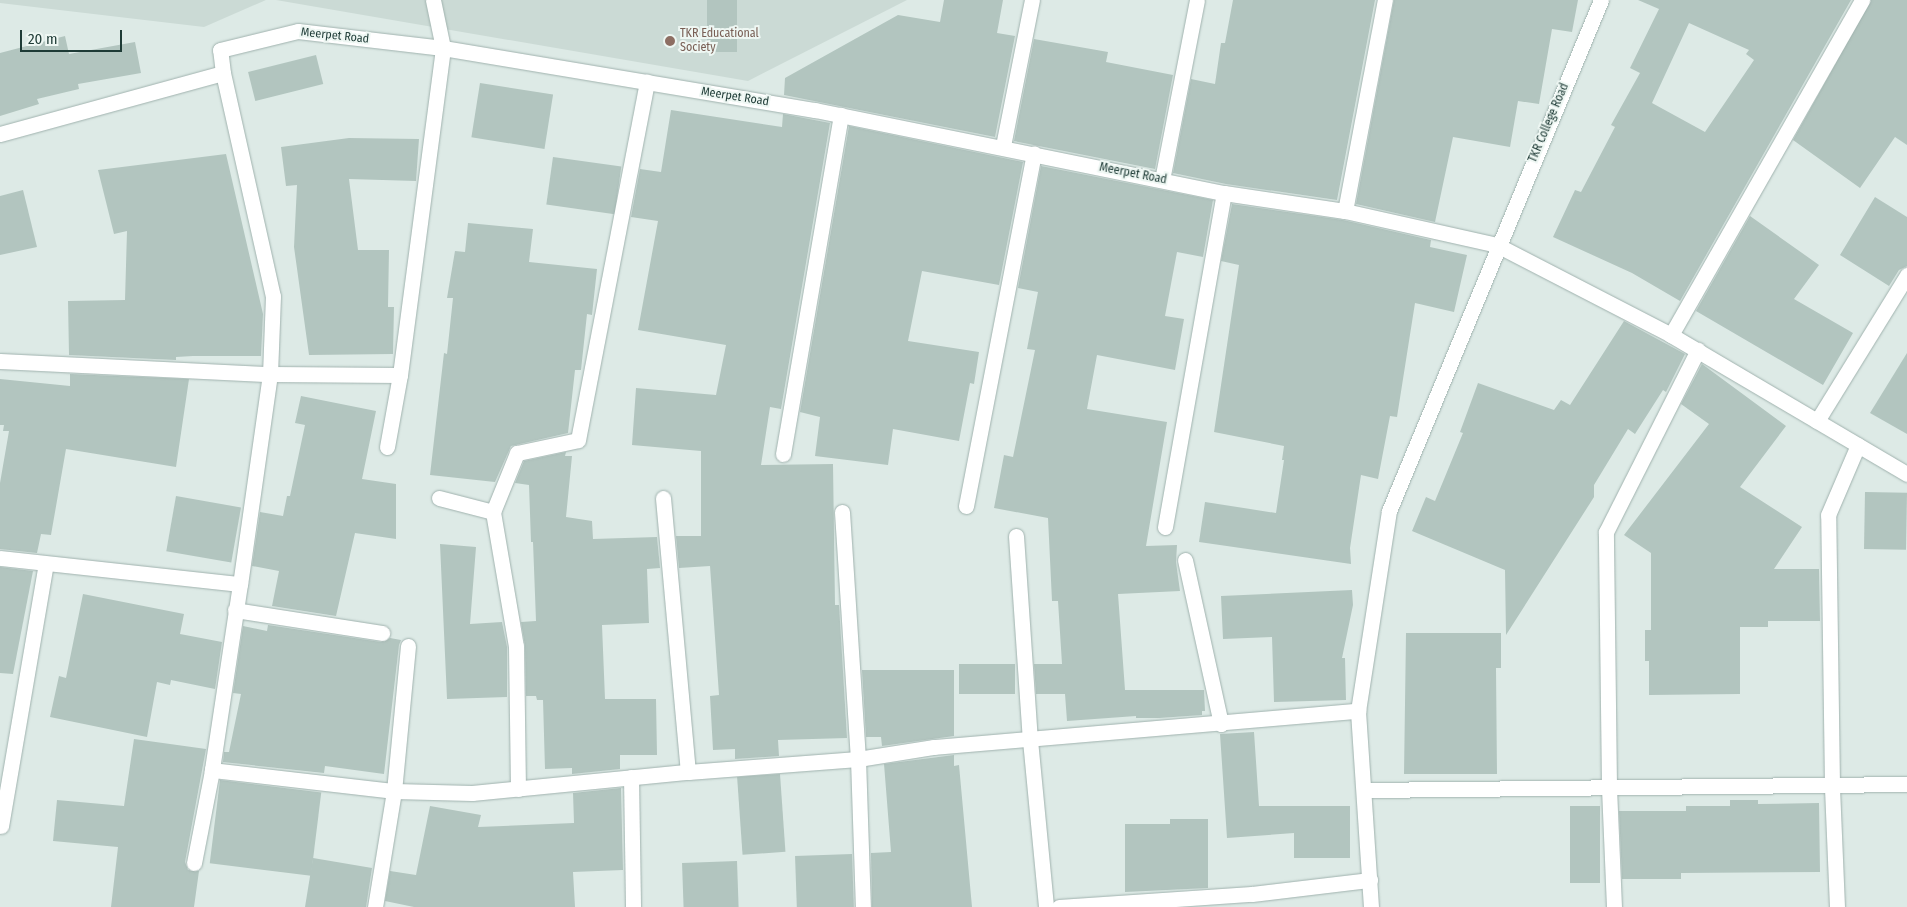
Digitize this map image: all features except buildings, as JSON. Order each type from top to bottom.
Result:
[{"type":"street","points":[[387,446],[400,375],[443,48],[433,0]]},
{"type":"street","points":[[1002,146],[1032,0]]},
{"type":"street","points":[[1162,180],[1197,0]]},
{"type":"street","points":[[1345,211],[1385,0]]},
{"type":"street","name":"TKR College Road","points":[[1371,907],[1358,711],[1389,511],[1497,245],[1601,0]]},
{"type":"street","points":[[1671,334],[1862,0]]},
{"type":"street","name":"Meerpet Road","points":[[223,73],[220,50],[298,32],[443,48],[841,115],[1002,146],[1224,193],[1345,211],[1497,245],[1671,334],[1907,474]]},
{"type":"street","points":[[0,134],[223,73],[273,296],[270,374],[212,770],[194,863]]},
{"type":"street","points":[[518,789],[516,646],[493,512],[517,453],[578,440],[647,82]]},
{"type":"street","points":[[783,454],[841,115]]},
{"type":"street","points":[[966,506],[1034,154]]},
{"type":"street","points":[[1165,527],[1224,193]]},
{"type":"street","points":[[1817,421],[1907,275]]},
{"type":"street","points":[[1614,907],[1609,787],[1606,532],[1698,350]]},
{"type":"street","points":[[0,361],[270,374],[400,375]]},
{"type":"street","points":[[1837,907],[1832,786],[1828,515],[1858,445]]},
{"type":"street","points":[[439,498],[493,512]]},
{"type":"street","points":[[663,498],[688,772]]},
{"type":"street","points":[[842,512],[858,759],[863,907]]},
{"type":"street","points":[[1016,536],[1030,740],[1046,907]]},
{"type":"street","points":[[0,558],[240,584]]},
{"type":"street","points":[[1185,560],[1221,724]]},
{"type":"street","points":[[1,826],[46,564]]},
{"type":"street","points":[[235,610],[382,632]]},
{"type":"street","points":[[375,907],[394,791],[408,646]]},
{"type":"street","points":[[212,770],[394,791],[472,793],[631,777],[858,759],[934,747],[1358,711]]},
{"type":"street","points":[[631,777],[633,907]]},
{"type":"street","points":[[1364,790],[1907,784]]},
{"type":"street","points":[[1059,907],[1252,894],[1370,880]]},
{"type":"shaded area","points":[[0,0],[266,0],[204,27],[0,3]]},
{"type":"shaded area","name":"TKR Educational Society","points":[[276,0],[907,0],[748,81]]},
{"type":"place","name":"TKR Educational Society","points":[[670,41]]}]
